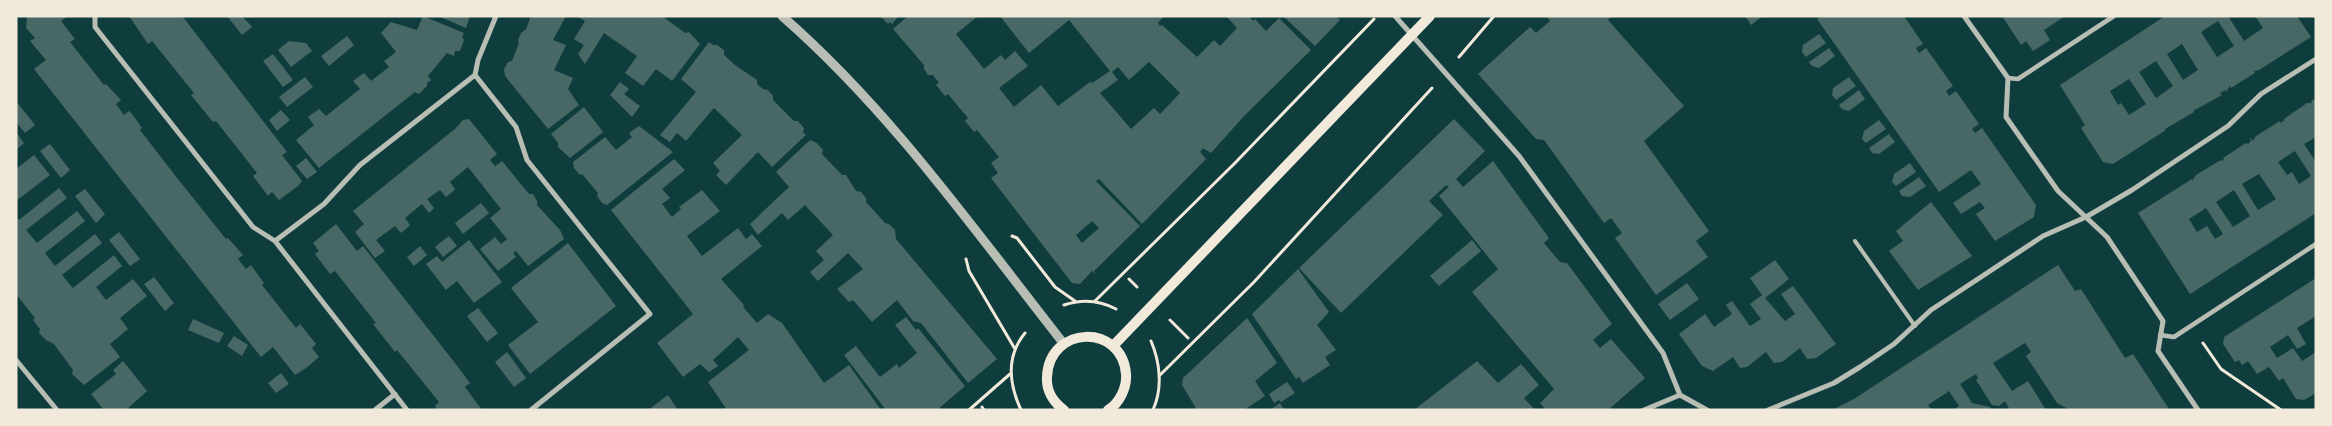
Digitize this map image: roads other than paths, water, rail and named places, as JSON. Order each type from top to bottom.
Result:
[{"type":"main road","points":[[1113,346],[1430,16]]},
{"type":"main road","points":[[1056,408],[1047,384],[1047,366],[1055,351],[1069,340],[1086,336],[1099,338],[1113,346],[1120,354],[1126,366],[1127,379],[1123,394],[1112,409]]},
{"type":"street","points":[[95,16],[95,27],[253,227],[275,241],[407,410]]},
{"type":"street","points":[[275,241],[324,204],[360,165],[475,75],[478,60],[496,16]]},
{"type":"street","points":[[782,16],[835,66],[904,142],[1064,344]]},
{"type":"street","points":[[1395,16],[1519,156],[1662,354],[1680,395],[1706,410]]},
{"type":"street","points":[[1964,16],[2008,78],[2006,117],[2058,191],[2107,237],[2162,321],[2158,351],[2198,410]]},
{"type":"street","points":[[2008,78],[2018,79],[2114,16]]},
{"type":"street","points":[[1768,410],[1834,383],[1894,344],[1931,310],[2043,236],[2086,217],[2132,190],[2228,126],[2261,94],[2316,59]]},
{"type":"street","points":[[475,75],[516,127],[528,160],[650,314],[531,410]]},
{"type":"street","points":[[2160,335],[2174,337],[2316,244]]},
{"type":"street","points":[[16,360],[57,410]]},
{"type":"street","points":[[375,410],[395,394]]},
{"type":"street","points":[[1644,410],[1680,395]]},
{"type":"lane","points":[[1855,241],[1915,326]]}]
